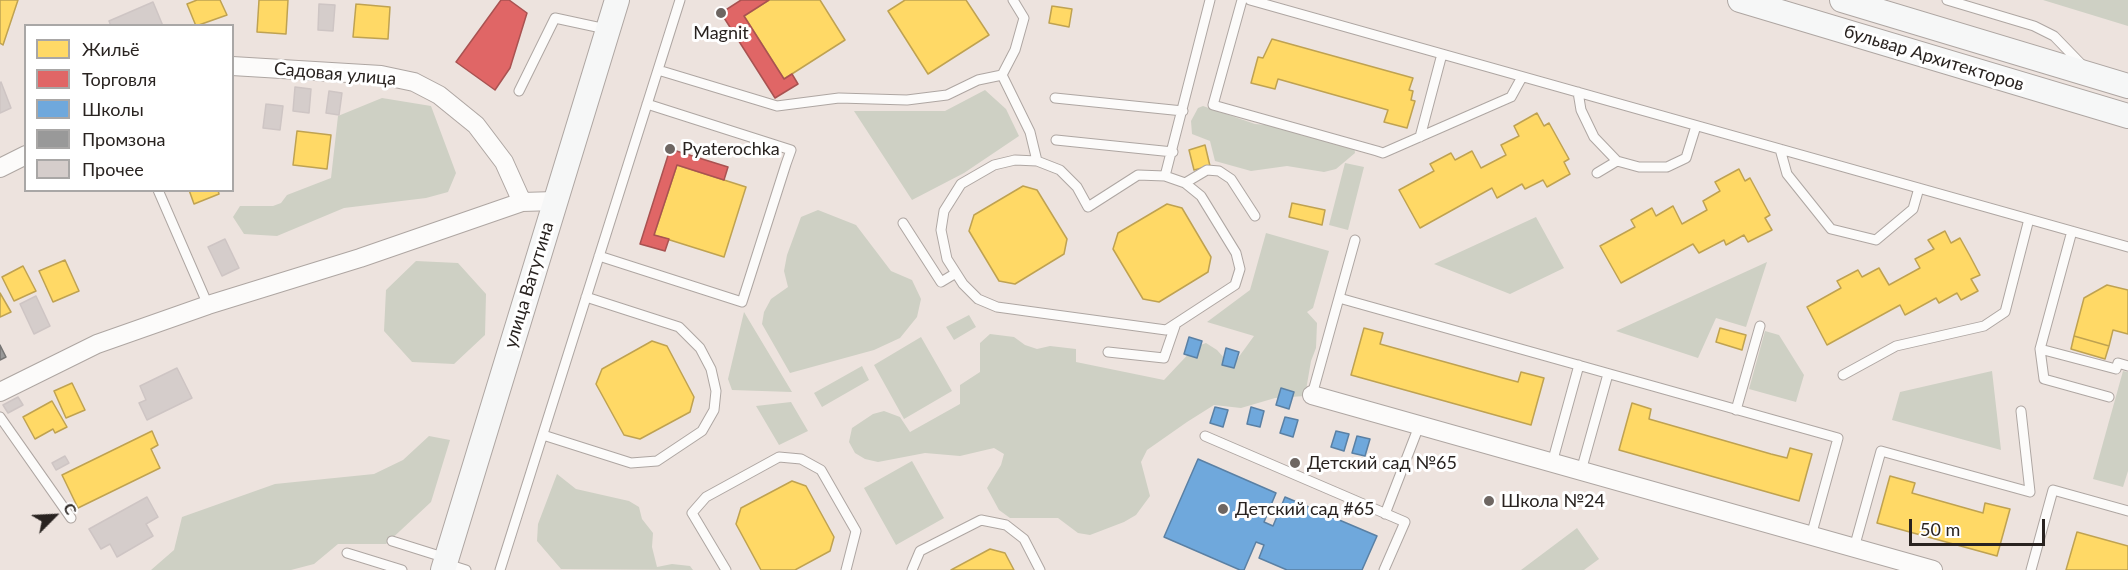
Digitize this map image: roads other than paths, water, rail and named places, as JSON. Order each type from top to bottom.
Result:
[{"type":"main road","name":"улица Ватутина","points":[[450,565],[555,201],[617,0]]},
{"type":"main road","name":"бульвар Архитекторов","points":[[1740,0],[2128,116]]},
{"type":"main road","name":"бульвар Архитекторов","points":[[1842,0],[2128,86]]},
{"type":"street","name":"Садовая улица","points":[[234,66],[381,75],[414,82],[439,95],[476,125],[504,162],[522,202]]},
{"type":"street","points":[[0,168],[24,156]]},
{"type":"street","points":[[0,392],[97,344],[208,305],[360,258],[522,202],[555,201]]},
{"type":"street","points":[[1312,395],[1932,570]]},
{"type":"lane","points":[[500,570],[680,0]]},
{"type":"lane","points":[[1002,75],[1015,50],[1024,18],[1013,0]]},
{"type":"lane","points":[[1165,176],[1173,152],[1210,0]]},
{"type":"lane","points":[[1242,0],[1213,105],[1383,153],[1511,97],[1522,77]]},
{"type":"lane","points":[[1250,0],[2128,247]]},
{"type":"lane","points":[[1947,0],[2034,26],[2054,36],[2091,75]]},
{"type":"lane","points":[[519,91],[555,18],[608,30]]},
{"type":"lane","points":[[1420,137],[1442,54]]},
{"type":"lane","points":[[658,70],[777,106],[839,98],[908,100],[947,95],[978,80],[1002,75]]},
{"type":"lane","points":[[1002,75],[1030,132],[1038,161]]},
{"type":"lane","points":[[1578,92],[1581,110],[1594,137],[1617,160],[1639,167],[1667,167],[1686,158],[1696,126]]},
{"type":"lane","points":[[1055,98],[1183,111]]},
{"type":"lane","points":[[599,256],[742,302],[756,260],[790,150],[647,104]]},
{"type":"lane","points":[[1056,140],[1173,152]]},
{"type":"lane","points":[[1780,149],[1787,174],[1831,229],[1876,240],[1913,209],[1919,188]]},
{"type":"lane","points":[[1015,160],[1038,161],[1060,170],[1077,187],[1088,207],[1138,175],[1165,176],[1185,183],[1201,196],[1236,254],[1240,269],[1234,285],[1166,330],[998,307],[978,299],[947,259],[941,230],[944,211],[961,184],[994,165],[1015,160]]},
{"type":"lane","points":[[1597,173],[1617,160]]},
{"type":"lane","points":[[1185,183],[1207,170],[1220,171],[1231,179],[1256,216]]},
{"type":"lane","points":[[160,192],[208,305]]},
{"type":"lane","points":[[1843,375],[1896,346],[1984,327],[2005,312],[2029,219]]},
{"type":"lane","points":[[903,223],[941,282],[956,273]]},
{"type":"lane","points":[[2072,231],[2040,349],[2044,379],[2109,397]]},
{"type":"lane","points":[[1312,395],[1355,240]]},
{"type":"lane","points":[[543,435],[631,463],[657,461],[702,431],[714,410],[716,391],[711,369],[700,348],[679,327],[586,297]]},
{"type":"lane","points":[[1339,298],[1838,438],[1811,536]]},
{"type":"lane","points":[[1108,352],[1164,358],[1175,326]]},
{"type":"lane","points":[[1736,410],[1760,326]]},
{"type":"lane","points":[[2040,349],[2116,369],[2118,363],[2128,366]]},
{"type":"lane","points":[[1552,463],[1579,365]]},
{"type":"lane","points":[[1581,471],[1608,374]]},
{"type":"lane","points":[[1854,548],[1881,451],[2030,492],[2021,411]]},
{"type":"lane","points":[[0,417],[71,518]]},
{"type":"lane","points":[[1385,514],[1412,452],[1419,426]]},
{"type":"lane","points":[[1205,436],[1405,522],[1384,570]]},
{"type":"lane","points":[[726,570],[692,513],[706,497],[779,457],[801,459],[820,470],[856,531],[846,570]]},
{"type":"lane","points":[[2031,570],[2053,490],[2128,511]]},
{"type":"lane","points":[[912,570],[920,551],[981,520],[1006,525],[1024,539],[1040,570]]},
{"type":"lane","points":[[392,541],[450,565]]},
{"type":"lane","points":[[347,554],[402,570]]},
{"type":"place","name":"Magnit","points":[[721,13]]},
{"type":"place","name":"Pyaterochka","points":[[670,149]]},
{"type":"place","name":"Детский сад №65","points":[[1295,463]]},
{"type":"place","name":"Школа №24","points":[[1489,501]]},
{"type":"place","name":"Детский сад #65","points":[[1223,509]]}]
